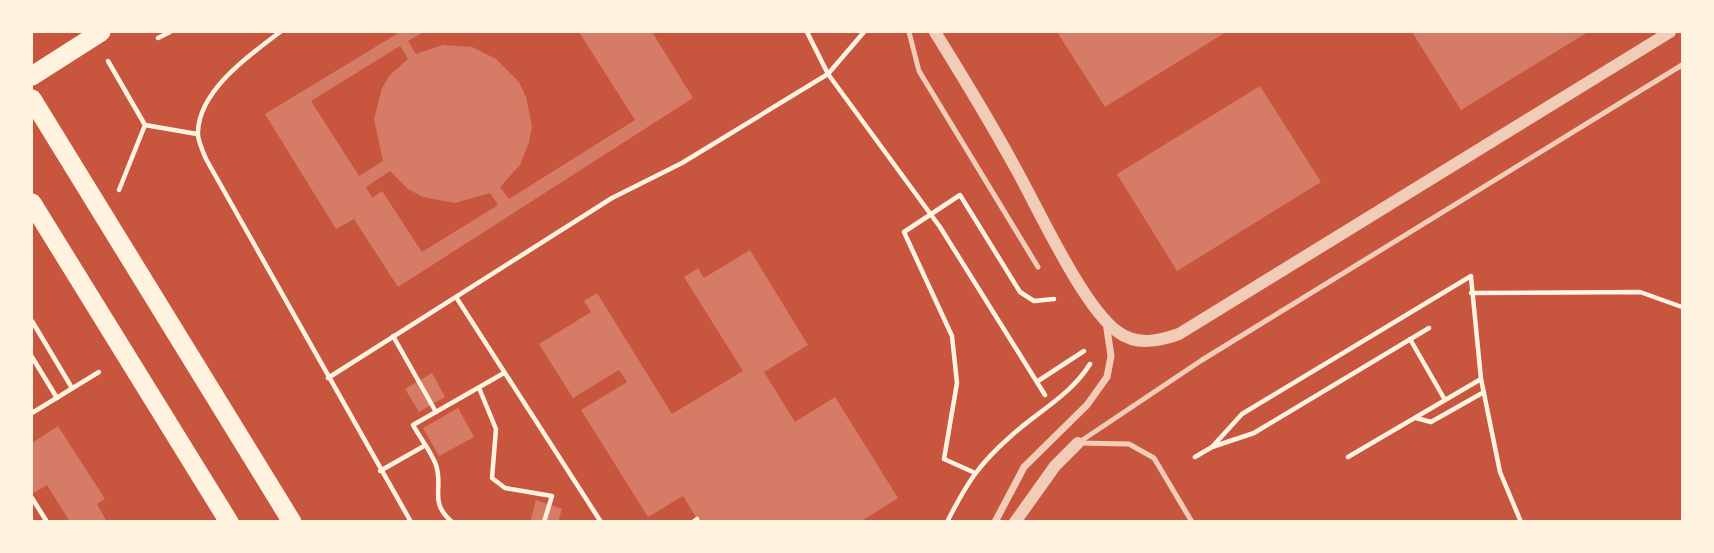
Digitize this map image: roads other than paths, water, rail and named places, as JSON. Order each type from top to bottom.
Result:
[{"type":"highway","points":[[32,76],[101,32]]},
{"type":"highway","points":[[32,99],[292,522]]},
{"type":"highway","points":[[32,203],[229,522]]},
{"type":"street","points":[[935,32],[1015,166],[1074,276],[1117,332],[1132,339],[1148,341],[1179,334],[1670,32]]},
{"type":"street","points":[[995,522],[1024,467],[1087,405],[1107,377],[1111,356],[1105,318]]},
{"type":"street","points":[[1015,522],[1055,466],[1077,443]]},
{"type":"lane","points":[[909,32],[919,71],[1038,267]]},
{"type":"lane","points":[[1077,443],[1202,360],[1682,65]]},
{"type":"lane","points":[[1077,443],[1129,444],[1154,458],[1192,522]]}]
